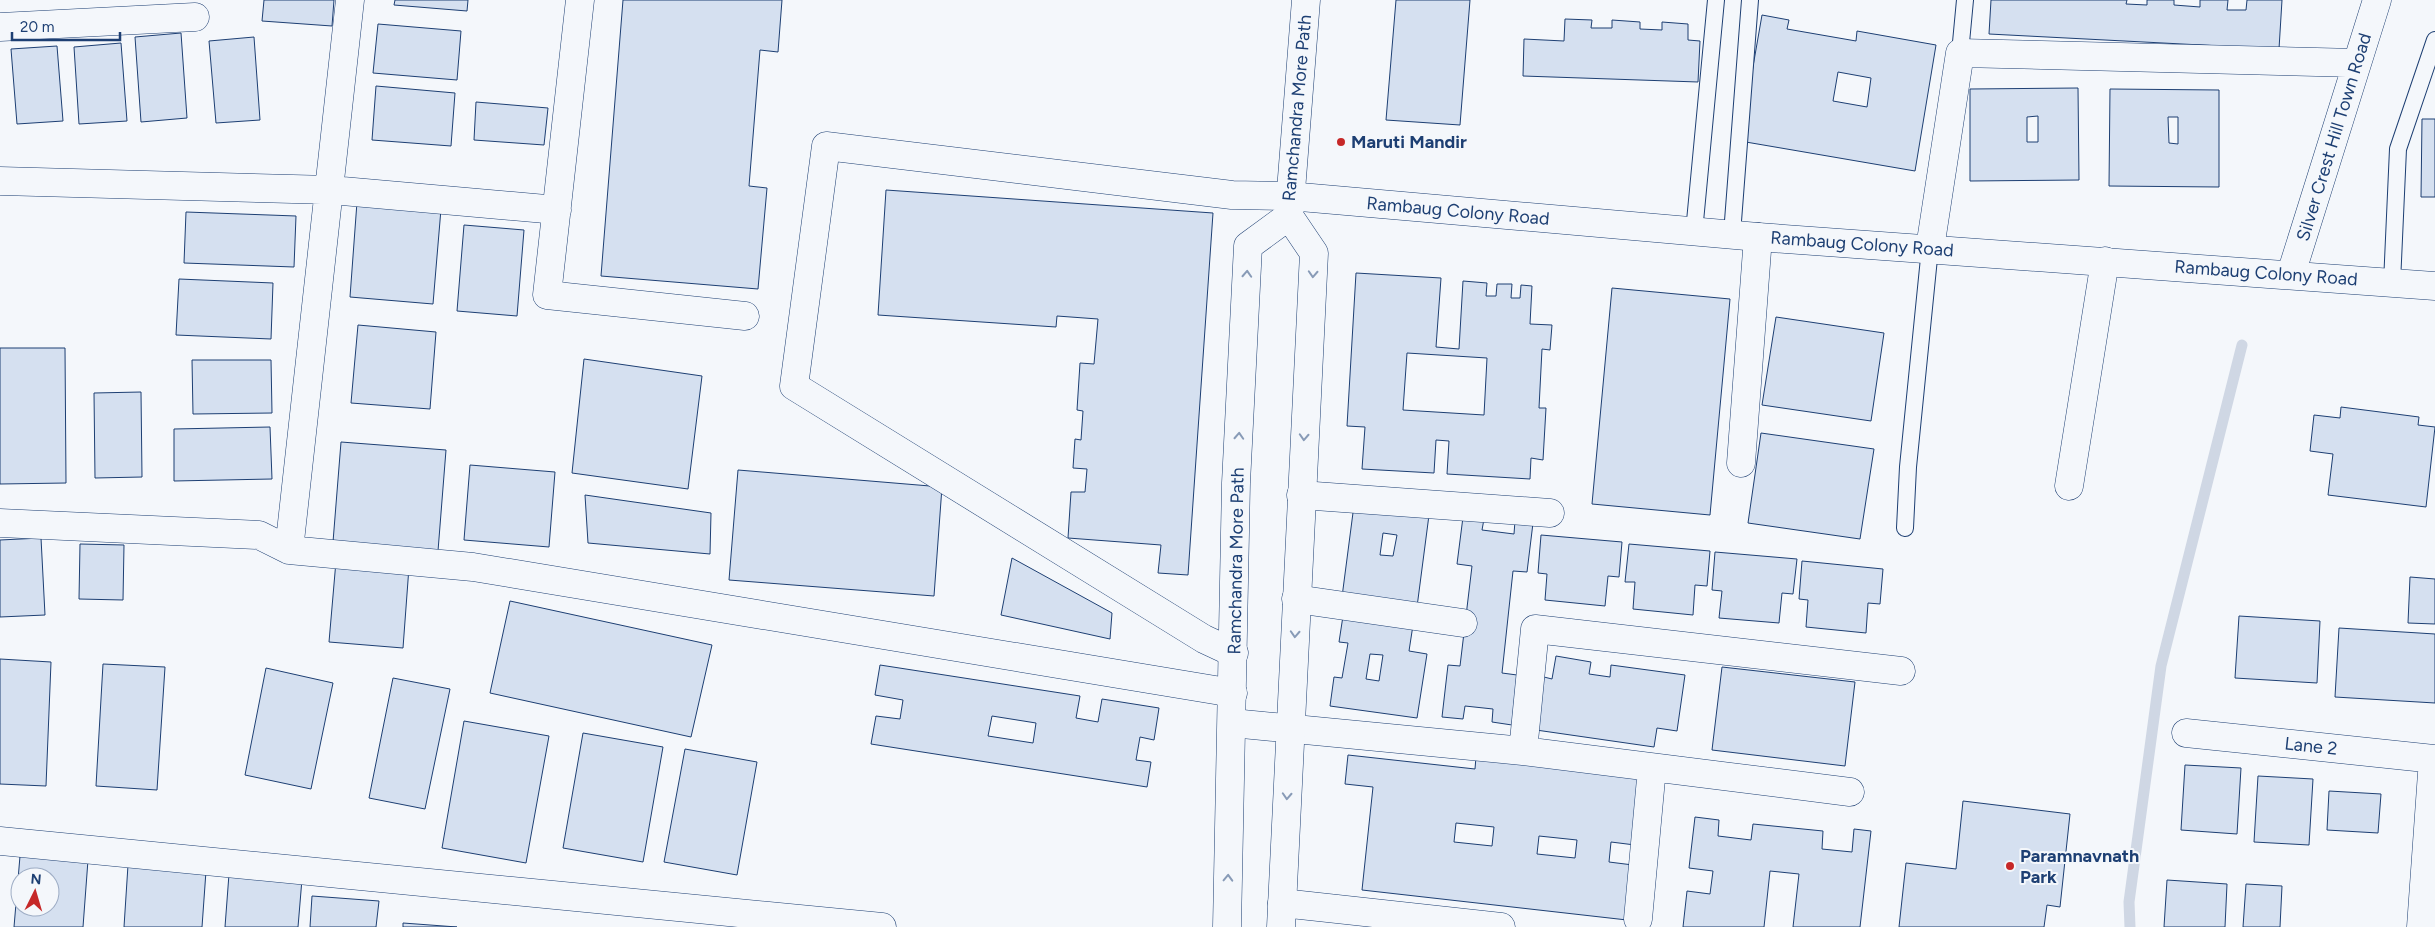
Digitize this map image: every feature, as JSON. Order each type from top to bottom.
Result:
[{"type":"street","points":[[289,550],[350,0]]},
{"type":"street","points":[[580,0],[547,295],[745,316]]},
{"type":"street","name":"Ramchandra More Path","points":[[1282,915],[1314,254],[1289,206],[1306,0]]},
{"type":"street","name":"Silver Crest Hill Town Road","points":[[2292,274],[2377,0]]},
{"type":"street","points":[[0,27],[195,17]]},
{"type":"street","points":[[1930,248],[1960,53],[2357,63]]},
{"type":"street","name":"Rambaug Colony Road","points":[[1234,653],[1204,639],[794,386],[826,146],[1232,195],[1289,206],[1930,248],[2435,286]]},
{"type":"street","points":[[0,181],[330,190],[557,210]]},
{"type":"street","name":"Ramchandra More Path","points":[[1228,927],[1236,483],[1248,246],[1289,206]]},
{"type":"street","points":[[1741,463],[1745,236]]},
{"type":"street","points":[[2069,486],[2105,261]]},
{"type":"street","points":[[1301,495],[1550,513]]},
{"type":"street","points":[[0,523],[259,535],[289,550],[473,568],[1233,693]]},
{"type":"street","points":[[1296,600],[1463,623]]},
{"type":"street","points":[[1523,752],[1535,629],[1901,672]]},
{"type":"street","points":[[1232,723],[1523,752],[1850,792]]},
{"type":"street","name":"Lane 2","points":[[2186,733],[2434,759]]},
{"type":"street","points":[[2421,927],[2434,759]]},
{"type":"street","points":[[1638,919],[1652,768]]},
{"type":"street","points":[[0,841],[882,927]]},
{"type":"street","points":[[1282,915],[1501,927]]},
{"type":"lane","points":[[1694,232],[1716,0]]},
{"type":"lane","points":[[1745,236],[1750,0]]},
{"type":"lane","points":[[1960,53],[1965,0]]},
{"type":"lane","points":[[2392,283],[2398,149],[2435,40]]},
{"type":"lane","points":[[1905,528],[1908,467],[1930,248]]},
{"type":"building","points":[[264,0],[334,0],[332,26],[262,21]]},
{"type":"building","points":[[395,0],[468,0],[467,11],[394,5]]},
{"type":"building","points":[[623,0],[782,0],[778,52],[760,50],[749,186],[767,188],[758,289],[601,276]]},
{"type":"building","points":[[1396,0],[1470,0],[1460,125],[1386,120]]},
{"type":"building","points":[[1991,0],[2127,0],[2126,4],[2147,5],[2147,0],[2174,0],[2174,5],[2200,7],[2200,0],[2228,0],[2227,10],[2246,10],[2247,0],[2282,0],[2279,49],[1989,34]]},
{"type":"building","points":[[1762,15],[1789,20],[1787,29],[1856,41],[1857,31],[1936,45],[1915,171],[1740,141]],"holes":[[[1838,72],[1871,78],[1867,107],[1833,101]]]},
{"type":"building","points":[[1565,19],[1592,20],[1591,28],[1612,28],[1612,20],[1640,22],[1640,29],[1662,30],[1662,22],[1688,24],[1688,40],[1700,41],[1698,82],[1523,76],[1524,39],[1564,41]]},
{"type":"building","points":[[378,24],[461,31],[457,80],[373,73]]},
{"type":"building","points":[[181,33],[187,118],[141,122],[135,37]]},
{"type":"building","points":[[254,37],[260,120],[216,123],[209,41]]},
{"type":"building","points":[[121,43],[127,121],[79,124],[74,47]]},
{"type":"building","points":[[57,46],[63,121],[17,124],[11,49]]},
{"type":"building","points":[[376,86],[455,93],[451,146],[372,140]]},
{"type":"building","points":[[2078,88],[2079,180],[1970,181],[1970,89]],"holes":[[[2038,116],[2038,142],[2027,142],[2027,117]]]},
{"type":"building","points":[[2110,89],[2219,90],[2219,187],[2109,186]],"holes":[[[2168,117],[2178,117],[2178,144],[2169,143]]]},
{"type":"building","points":[[476,102],[548,108],[544,145],[474,140]]},
{"type":"building","points":[[2422,119],[2435,119],[2435,197],[2421,197]]},
{"type":"building","points":[[886,190],[1213,213],[1188,575],[1158,573],[1161,545],[1068,538],[1071,492],[1085,492],[1087,469],[1073,468],[1075,439],[1081,440],[1083,411],[1077,410],[1080,363],[1094,364],[1098,319],[1057,316],[1056,327],[878,315]]},
{"type":"building","points":[[357,202],[441,209],[433,304],[350,297]]},
{"type":"building","points":[[186,212],[296,216],[294,267],[184,263]]},
{"type":"building","points":[[464,225],[524,230],[517,316],[457,311]]},
{"type":"building","points":[[1356,273],[1441,278],[1436,347],[1459,349],[1463,281],[1487,283],[1486,296],[1496,296],[1497,284],[1512,284],[1511,298],[1520,298],[1521,285],[1532,286],[1530,324],[1552,325],[1550,350],[1542,349],[1539,408],[1546,408],[1543,460],[1531,458],[1530,479],[1447,474],[1449,441],[1436,440],[1434,473],[1362,469],[1365,427],[1347,426]],"holes":[[[1407,353],[1487,358],[1484,415],[1403,410]]]},
{"type":"building","points":[[179,279],[273,283],[271,339],[176,335]]},
{"type":"building","points":[[1612,288],[1730,299],[1710,515],[1592,504]]},
{"type":"building","points":[[1776,317],[1884,333],[1871,421],[1762,405]]},
{"type":"building","points":[[358,325],[436,332],[430,409],[351,403]]},
{"type":"building","points":[[0,348],[65,348],[66,483],[0,484]]},
{"type":"building","points":[[584,359],[702,376],[688,489],[572,473]]},
{"type":"building","points":[[192,360],[271,360],[272,413],[193,414]]},
{"type":"building","points":[[141,392],[142,477],[95,478],[94,393]]},
{"type":"building","points":[[2341,407],[2419,417],[2418,425],[2435,427],[2426,507],[2328,495],[2333,454],[2310,451],[2314,415],[2340,418]]},
{"type":"building","points":[[270,427],[272,479],[174,481],[174,429]]},
{"type":"building","points":[[1761,433],[1874,449],[1860,539],[1748,523]]},
{"type":"building","points":[[341,442],[446,450],[438,551],[333,542]]},
{"type":"building","points":[[470,465],[555,472],[549,547],[464,540]]},
{"type":"building","points":[[738,470],[942,487],[934,596],[729,580]]},
{"type":"building","points":[[585,495],[711,513],[710,554],[588,543]]},
{"type":"building","points":[[1354,505],[1429,515],[1417,607],[1342,597]],"holes":[[[1383,533],[1397,535],[1393,556],[1380,555]]]},
{"type":"building","points":[[1463,517],[1484,519],[1482,530],[1514,534],[1515,521],[1533,523],[1527,572],[1513,571],[1502,673],[1517,675],[1512,725],[1492,722],[1493,709],[1465,706],[1463,719],[1442,717],[1448,665],[1460,666],[1472,566],[1457,564]]},
{"type":"building","points":[[1541,535],[1622,542],[1619,577],[1608,576],[1605,606],[1545,600],[1547,574],[1538,573]]},
{"type":"building","points":[[41,538],[45,615],[0,617],[0,540]]},
{"type":"building","points":[[80,544],[124,545],[123,600],[79,599]]},
{"type":"building","points":[[1629,544],[1710,551],[1707,586],[1695,585],[1693,615],[1633,609],[1635,582],[1625,582]]},
{"type":"building","points":[[1715,552],[1797,559],[1793,594],[1782,593],[1779,623],[1719,618],[1722,591],[1712,590]]},
{"type":"building","points":[[1012,558],[1112,613],[1110,639],[1001,615]]},
{"type":"building","points":[[336,561],[409,567],[403,648],[329,642]]},
{"type":"building","points":[[1802,561],[1883,569],[1880,604],[1868,603],[1866,633],[1806,627],[1808,600],[1799,599]]},
{"type":"building","points":[[2410,577],[2435,579],[2435,624],[2408,623]]},
{"type":"building","points":[[510,601],[712,645],[691,737],[490,693]]},
{"type":"building","points":[[1343,616],[1413,625],[1409,651],[1427,654],[1417,718],[1330,706],[1334,677],[1342,678],[1348,643],[1339,642]]},
{"type":"building","points":[[2239,616],[2320,621],[2317,683],[2235,678]]},
{"type":"building","points":[[2339,628],[2435,634],[2435,703],[2335,697]]},
{"type":"building","points":[[1370,654],[1383,655],[1379,681],[1366,679]]},
{"type":"building","points":[[1556,656],[1591,662],[1589,674],[1610,677],[1611,665],[1685,675],[1677,731],[1657,728],[1654,747],[1536,730],[1544,677],[1552,679]]},
{"type":"building","points":[[0,659],[51,662],[46,786],[0,784]]},
{"type":"building","points":[[103,664],[165,667],[157,790],[96,786]]},
{"type":"building","points":[[880,665],[1080,696],[1076,718],[1098,722],[1102,699],[1159,708],[1154,740],[1140,737],[1136,760],[1151,762],[1147,787],[871,744],[876,716],[900,719],[903,700],[875,695]],"holes":[[[992,716],[1036,723],[1033,743],[988,736]]]},
{"type":"building","points":[[1722,667],[1855,682],[1845,766],[1712,750]]},
{"type":"building","points":[[266,668],[333,683],[311,789],[245,775]]},
{"type":"building","points":[[393,678],[450,689],[425,809],[369,798]]},
{"type":"building","points":[[464,721],[549,736],[526,863],[442,848]]},
{"type":"building","points":[[583,733],[663,747],[643,862],[563,848]]},
{"type":"building","points":[[685,749],[757,762],[737,875],[664,862]]},
{"type":"building","points":[[1348,755],[1475,769],[1476,757],[1643,776],[1635,845],[1611,842],[1609,862],[1633,865],[1627,920],[1362,890],[1373,787],[1345,784]],"holes":[[[1456,823],[1494,827],[1492,846],[1454,842]],[[1539,836],[1577,840],[1575,858],[1537,854]]]},
{"type":"building","points":[[2185,765],[2241,768],[2237,834],[2181,830]]},
{"type":"building","points":[[2258,776],[2313,779],[2309,845],[2254,842]]},
{"type":"building","points":[[2329,791],[2381,794],[2378,833],[2327,830]]},
{"type":"building","name":"Paramnavnath Park","points":[[1963,801],[2070,814],[2060,907],[2047,905],[2044,927],[1899,927],[1906,863],[1956,869]]},
{"type":"building","points":[[1695,817],[1719,820],[1718,836],[1751,840],[1753,824],[1823,831],[1822,849],[1852,852],[1854,829],[1871,831],[1860,927],[1793,927],[1799,874],[1770,871],[1764,927],[1683,927],[1687,891],[1710,894],[1713,871],[1689,868]]},
{"type":"building","points":[[20,856],[88,860],[83,927],[14,927],[15,917],[60,917],[60,867],[19,867]]},
{"type":"building","points":[[128,865],[206,871],[202,927],[124,927]]},
{"type":"building","points":[[229,874],[302,879],[298,927],[225,927]]},
{"type":"building","points":[[2167,880],[2227,884],[2225,927],[2164,927]]},
{"type":"building","points":[[2246,884],[2282,886],[2280,927],[2243,927]]},
{"type":"building","points":[[312,896],[379,901],[376,927],[310,927]]},
{"type":"building","points":[[403,923],[457,927],[403,927]]},
{"type":"waterway","points":[[2130,927],[2129,902],[2161,666],[2242,345]]},
{"type":"place","name":"Maruti Mandir","points":[[1341,142]]},
{"type":"place","name":"Paramnavnath Park","points":[[2010,866]]}]
